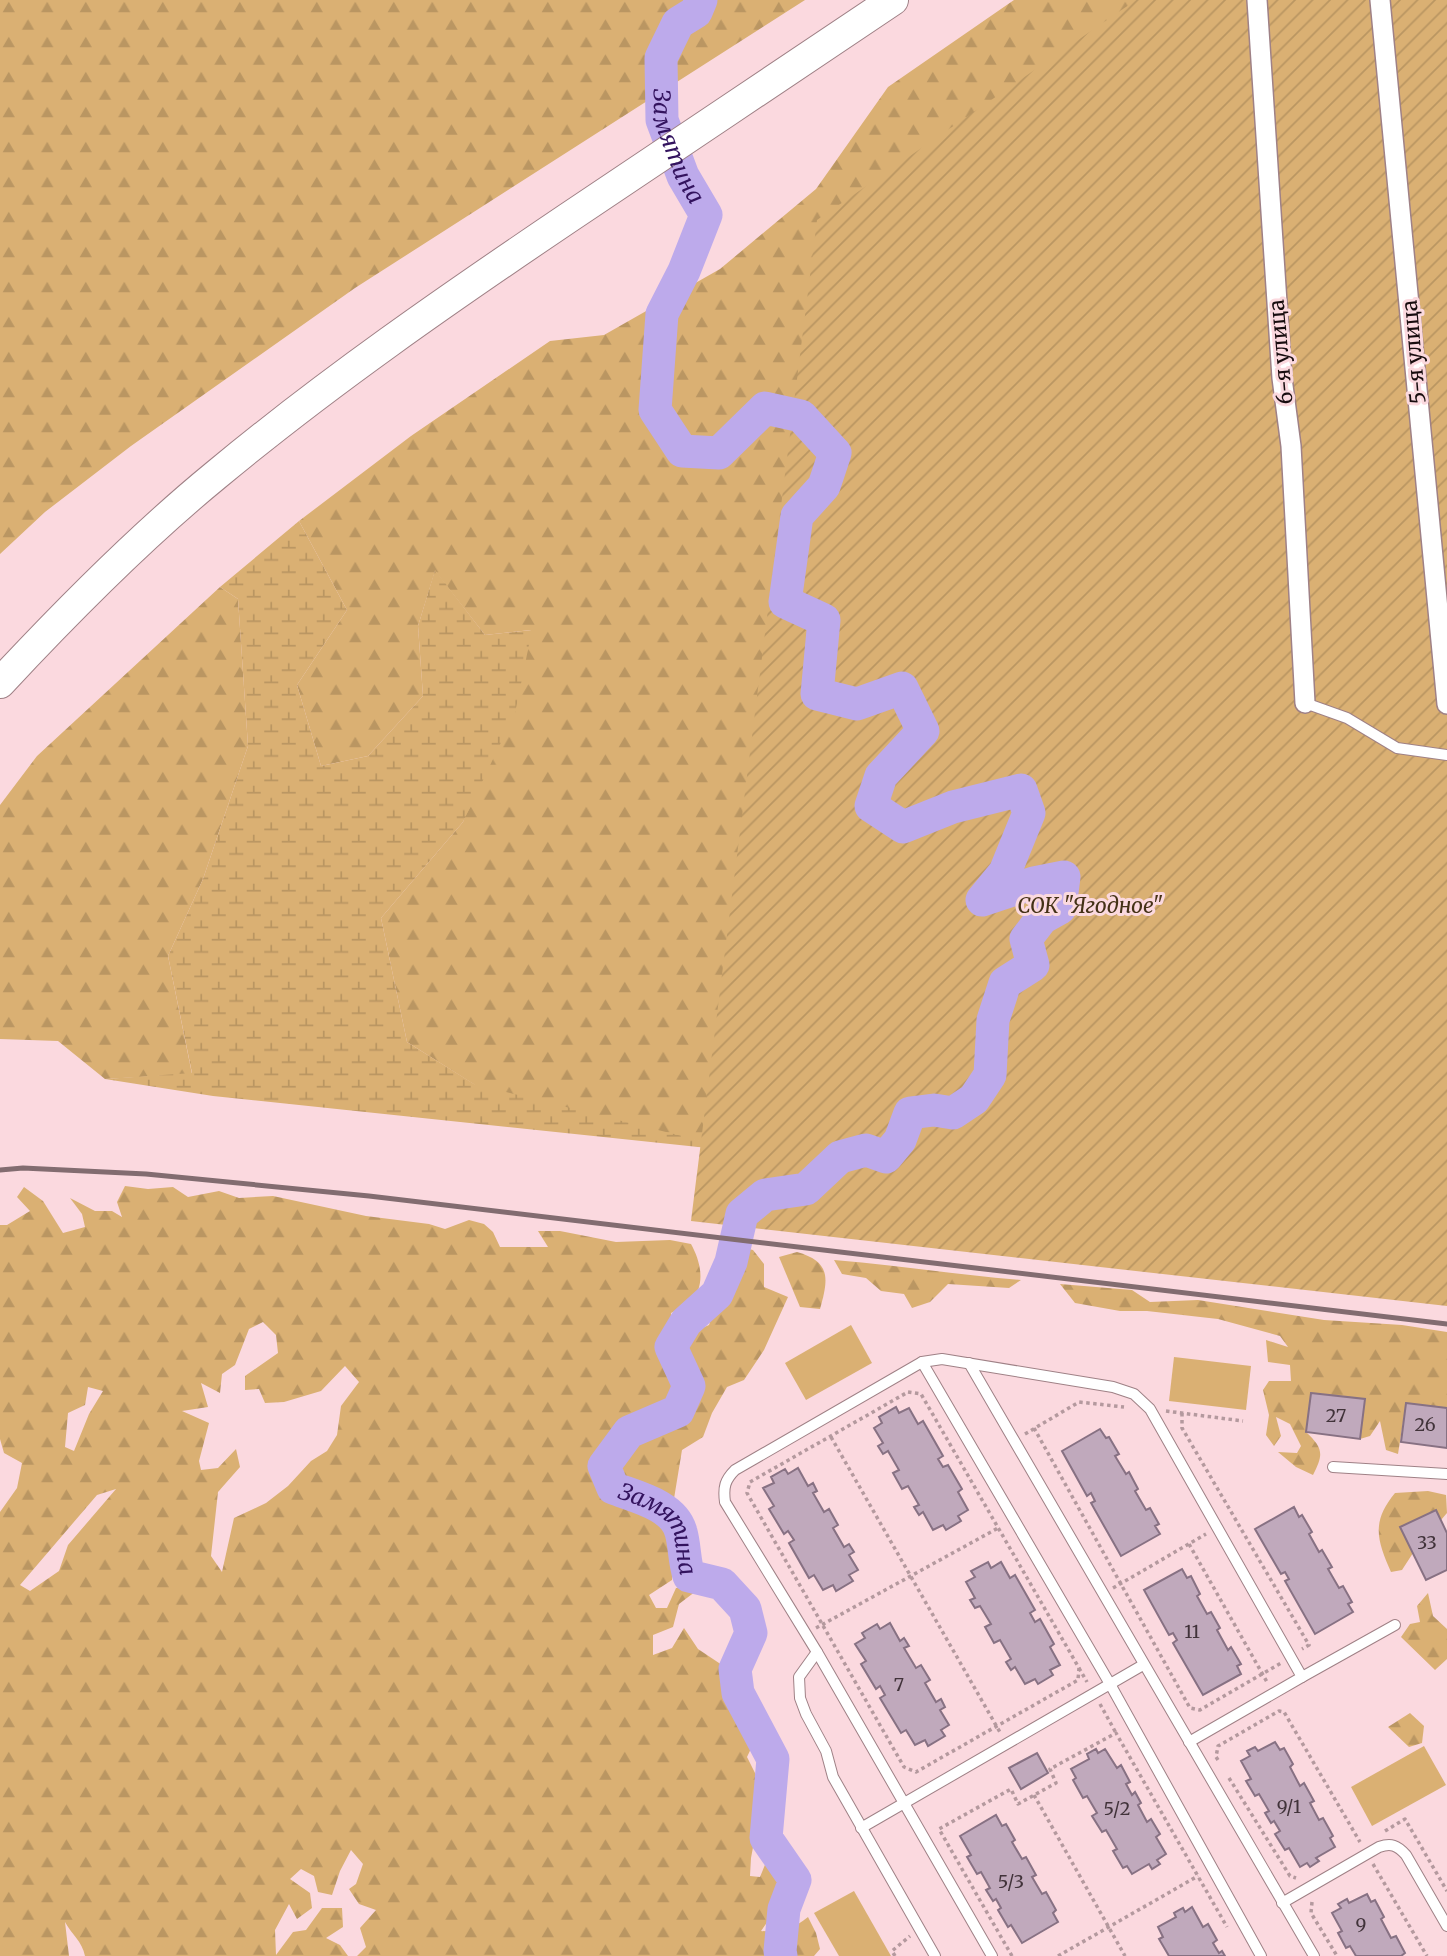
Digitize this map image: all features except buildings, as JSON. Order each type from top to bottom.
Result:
[{"type":"main road","points":[[0,683],[52,627],[214,476],[352,368],[448,299],[893,0]]},
{"type":"street","name":"6-я улица","points":[[1257,0],[1282,378],[1291,446],[1305,704]]},
{"type":"street","name":"5-я улица","points":[[1380,0],[1447,704]]},
{"type":"lane","points":[[1305,704],[1347,718],[1397,748],[1447,755]]},
{"type":"lane","points":[[992,1956],[806,1634],[725,1502],[723,1489],[726,1479],[735,1469],[922,1362],[942,1359],[970,1363],[1113,1387],[1134,1394],[1150,1409],[1302,1677]]},
{"type":"lane","points":[[922,1362],[1110,1684],[1261,1956]]},
{"type":"lane","points":[[970,1363],[1314,1956]]},
{"type":"lane","points":[[1333,1466],[1447,1474]]},
{"type":"lane","points":[[1189,1742],[1395,1625]]},
{"type":"lane","points":[[817,1653],[799,1677],[800,1698],[806,1714],[826,1751],[833,1777],[935,1956]]},
{"type":"lane","points":[[861,1828],[1143,1665]]},
{"type":"lane","points":[[1282,1903],[1389,1843],[1399,1847],[1406,1855],[1447,1926]]},
{"type":"path","points":[[908,1392],[921,1394],[1079,1668],[1078,1680],[916,1772],[904,1767],[747,1493],[750,1482],[831,1437],[908,1392]]},
{"type":"path","points":[[1034,1428],[1190,1708],[1200,1710],[1309,1645],[1182,1428],[1182,1413]]},
{"type":"path","points":[[821,1420],[1007,1744]]},
{"type":"path","points":[[806,1634],[1013,1519]]},
{"type":"path","points":[[1103,1594],[1217,1528]]},
{"type":"path","points":[[1189,1544],[1362,1844]]},
{"type":"path","points":[[1284,1712],[1279,1711],[1218,1746],[1216,1757],[1290,1876],[1301,1879]]},
{"type":"path","points":[[1012,1956],[939,1829],[1011,1789],[1018,1804],[1056,1783],[1050,1769],[1116,1733],[1230,1933]]},
{"type":"path","points":[[1034,1795],[1125,1956]]},
{"type":"path","points":[[1363,1871],[1373,1865],[1427,1956]]},
{"type":"path","points":[[1058,1956],[1212,1869]]},
{"type":"path","points":[[1313,1900],[1311,1913],[1337,1956]]},
{"type":"path","points":[[895,1956],[892,1951],[919,1928]]},
{"type":"green space","points":[[0,0],[805,0],[355,288],[131,446],[45,512],[0,554]]},
{"type":"green space","points":[[1014,0],[1248,0],[746,1152],[483,1090],[407,1042],[381,918],[463,822],[531,630],[485,635],[435,571],[418,626],[423,696],[368,756],[321,766],[297,685],[347,610],[299,521],[411,436],[550,341],[604,335],[720,269],[816,189],[888,87]]},
{"type":"green space","name":"СОК \"Ягодное\"","points":[[1136,0],[1447,0],[1447,1306],[691,1221],[817,220]]},
{"type":"green space","points":[[299,521],[347,610],[297,685],[321,766],[368,756],[423,696],[418,626],[435,570],[485,635],[532,630],[515,713],[463,822],[381,918],[407,1042],[474,1084],[746,1152],[213,1096],[105,1079],[192,1073],[168,956],[203,879],[248,746],[238,599],[220,587]]},
{"type":"green space","points":[[220,587],[238,599],[248,746],[203,879],[168,956],[192,1074],[105,1079],[58,1041],[0,1039],[0,805],[37,756]]},
{"type":"green space","points":[[125,1186],[148,1189],[173,1187],[188,1197],[219,1191],[239,1198],[273,1196],[366,1216],[429,1224],[445,1229],[469,1220],[484,1224],[493,1232],[500,1247],[548,1247],[538,1231],[560,1231],[616,1242],[670,1240],[691,1244],[699,1266],[699,1288],[691,1302],[671,1313],[672,1330],[689,1334],[709,1325],[716,1306],[710,1278],[738,1268],[720,1257],[732,1245],[753,1250],[764,1264],[764,1287],[788,1297],[764,1350],[744,1380],[727,1387],[712,1413],[703,1437],[682,1450],[670,1523],[674,1550],[672,1580],[649,1595],[656,1608],[667,1608],[676,1588],[704,1585],[679,1604],[673,1627],[653,1635],[653,1655],[672,1648],[684,1628],[698,1649],[725,1667],[729,1692],[749,1707],[746,1721],[757,1736],[747,1757],[762,1787],[750,1876],[760,1877],[769,1855],[772,1835],[786,1845],[793,1864],[779,1888],[773,1914],[761,1931],[786,1930],[808,1917],[820,1949],[814,1956],[357,1956],[366,1947],[360,1928],[376,1910],[359,1904],[349,1889],[356,1884],[363,1864],[351,1850],[332,1895],[318,1892],[314,1876],[301,1869],[290,1879],[310,1893],[312,1908],[297,1919],[289,1904],[275,1930],[276,1955],[293,1932],[306,1930],[322,1908],[342,1908],[343,1927],[326,1938],[340,1945],[348,1956],[85,1956],[65,1922],[69,1956],[0,1956],[0,1512],[17,1488],[22,1463],[4,1453],[0,1439],[0,1225],[7,1225],[30,1211],[17,1197],[24,1187],[43,1201],[63,1233],[85,1227],[82,1214],[70,1198],[95,1211],[112,1211],[122,1217],[117,1202]],"holes":[[[263,1322],[276,1335],[278,1353],[245,1376],[245,1390],[259,1389],[265,1403],[284,1402],[321,1391],[345,1366],[359,1382],[341,1406],[337,1435],[327,1451],[311,1461],[288,1486],[266,1503],[234,1518],[222,1572],[211,1556],[218,1492],[240,1467],[236,1449],[218,1468],[201,1470],[199,1461],[209,1423],[182,1411],[208,1407],[201,1383],[220,1393],[222,1374],[235,1365],[249,1329]],[[88,1387],[103,1391],[89,1414],[74,1451],[65,1447],[68,1413],[85,1405]],[[116,1489],[68,1545],[59,1571],[30,1591],[20,1585],[97,1495]]]},
{"type":"green space","points":[[797,1252],[816,1261],[825,1273],[825,1289],[820,1309],[800,1307],[779,1257]]},
{"type":"green space","points":[[834,1260],[1021,1280],[1009,1288],[948,1284],[930,1302],[912,1308],[904,1294],[881,1291],[866,1278],[842,1274]]},
{"type":"green space","points":[[1060,1284],[1132,1290],[1150,1302],[1198,1300],[1324,1320],[1402,1325],[1447,1332],[1447,1408],[1406,1403],[1398,1454],[1386,1450],[1380,1421],[1370,1436],[1360,1439],[1365,1399],[1311,1393],[1306,1432],[1320,1452],[1313,1475],[1296,1467],[1278,1452],[1297,1453],[1301,1446],[1290,1424],[1276,1417],[1281,1436],[1274,1446],[1266,1435],[1269,1415],[1263,1390],[1269,1381],[1291,1381],[1290,1365],[1268,1362],[1266,1340],[1288,1347],[1280,1336],[1218,1319],[1147,1311],[1120,1311],[1075,1303]]},
{"type":"green space","points":[[851,1325],[872,1363],[806,1400],[785,1363]]},
{"type":"green space","points":[[1174,1357],[1251,1366],[1246,1410],[1169,1401]]},
{"type":"green space","points":[[1428,1491],[1446,1495],[1447,1513],[1441,1520],[1436,1510],[1401,1527],[1413,1553],[1402,1570],[1391,1572],[1380,1541],[1379,1522],[1382,1513],[1395,1493]]},
{"type":"green space","points":[[1428,1593],[1433,1616],[1447,1629],[1447,1659],[1435,1670],[1401,1637],[1410,1624],[1420,1622],[1417,1606]]},
{"type":"green space","points":[[1410,1713],[1424,1726],[1422,1743],[1409,1747],[1388,1727]]},
{"type":"green space","points":[[1424,1746],[1446,1785],[1372,1826],[1351,1787]]},
{"type":"green space","points":[[854,1891],[891,1956],[839,1956],[814,1913]]},
{"type":"waterway","name":"Замятина","points":[[701,0],[696,12],[678,23],[661,58],[662,120],[683,176],[706,215],[684,271],[662,314],[655,410],[682,451],[719,453],[765,408],[801,416],[835,453],[824,486],[797,516],[785,602],[824,620],[817,694],[857,704],[902,688],[923,731],[881,776],[871,806],[903,827],[953,807],[1021,790],[1029,813],[1005,872],[982,900],[1034,883],[1064,877],[1060,908],[1042,918],[1026,939],[1033,965],[1005,983],[993,1020],[990,1075],[974,1099],[953,1113],[934,1110],[910,1113],[900,1140],[886,1157],[866,1150],[840,1157],[806,1189],[765,1195],[742,1214],[731,1262],[717,1294],[686,1322],[671,1347],[689,1386],[678,1411],[629,1432],[604,1466],[613,1488],[653,1503],[671,1515],[681,1532],[689,1576],[722,1584],[745,1609],[751,1633],[735,1669],[738,1693],[773,1759],[766,1838],[795,1880],[784,1909],[781,1956]]},
{"type":"railway","points":[[0,1170],[23,1168],[146,1174],[369,1196],[1447,1324]]}]
